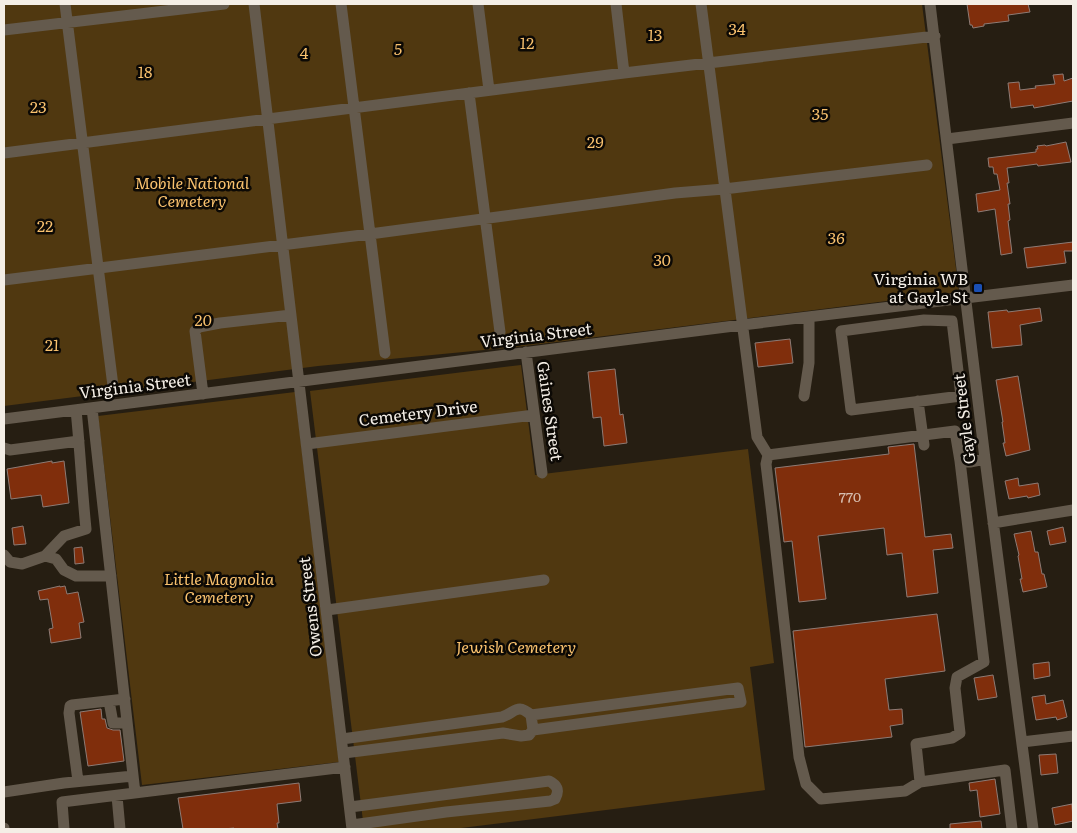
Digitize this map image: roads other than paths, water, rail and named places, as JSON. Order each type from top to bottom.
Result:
[{"type":"street","points":[[65,4],[113,386]]},
{"type":"street","points":[[4,30],[224,4]]},
{"type":"street","name":"Owens Street","points":[[254,4],[352,827]]},
{"type":"street","points":[[341,4],[385,353]]},
{"type":"street","points":[[478,4],[489,90]]},
{"type":"street","points":[[616,4],[624,74]]},
{"type":"street","points":[[701,4],[757,437],[768,455],[766,464],[799,757],[806,784],[821,799],[905,791],[920,782],[1005,770],[1012,829]]},
{"type":"street","name":"Gayle Street","points":[[930,4],[985,459],[1033,829]]},
{"type":"street","points":[[4,153],[489,90],[934,36]]},
{"type":"street","points":[[469,93],[500,332]]},
{"type":"street","points":[[947,139],[1073,123]]},
{"type":"street","points":[[4,280],[675,193],[927,165]]},
{"type":"street","name":"Virginia Street","points":[[4,419],[526,352],[1073,285]]},
{"type":"street","points":[[203,394],[195,331],[199,327],[291,314]]},
{"type":"street","points":[[804,396],[810,363],[809,317]]},
{"type":"street","points":[[924,320],[952,321],[961,396],[918,401],[851,410],[841,331],[924,320]]},
{"type":"street","name":"Gaines Street","points":[[526,352],[542,474]]},
{"type":"street","points":[[918,401],[923,440]]},
{"type":"street","points":[[92,408],[135,793]]},
{"type":"street","points":[[4,555],[10,562],[22,564],[45,556],[64,536],[86,529],[76,410]]},
{"type":"street","name":"Cemetery Drive","points":[[307,444],[534,415]]},
{"type":"street","points":[[768,455],[923,440],[955,431],[984,662],[958,677],[955,688],[960,733],[952,738],[916,744],[920,782]]},
{"type":"street","points":[[4,448],[10,450],[79,441]]},
{"type":"street","points":[[960,461],[970,462],[985,459]]},
{"type":"street","points":[[82,493],[101,490]]},
{"type":"street","points":[[993,523],[1073,510]]},
{"type":"street","points":[[45,556],[56,559],[64,570],[76,576],[111,576]]},
{"type":"street","points":[[327,610],[544,580]]},
{"type":"street","points":[[344,754],[503,733],[521,736],[529,735],[533,730],[741,702],[738,688],[531,715]]},
{"type":"street","points":[[78,782],[69,713],[70,706],[125,700]]},
{"type":"street","points":[[109,701],[113,724],[127,723]]},
{"type":"street","points":[[342,738],[502,717],[518,709],[524,709],[531,715],[533,730]]},
{"type":"street","points":[[1022,742],[1073,736]]},
{"type":"street","points":[[64,829],[62,802],[345,768]]},
{"type":"street","points":[[4,792],[133,776]]},
{"type":"street","points":[[350,807],[549,780],[554,783],[558,791],[555,799],[550,801],[446,812],[352,827]]},
{"type":"street","points":[[117,796],[120,829]]},
{"type":"place","name":"Virginia WB at Gayle St","points":[[978,288]]},
{"type":"park label","name":"34","points":[[737,29]]},
{"type":"park label","name":"13","points":[[655,35]]},
{"type":"park label","name":"12","points":[[527,43]]},
{"type":"park label","name":"5","points":[[398,49]]},
{"type":"park label","name":"4","points":[[304,53]]},
{"type":"park label","name":"18","points":[[145,72]]},
{"type":"park label","name":"23","points":[[38,107]]},
{"type":"park label","name":"35","points":[[820,114]]},
{"type":"park label","name":"29","points":[[595,142]]},
{"type":"park label","name":"Mobile National Cemetery","points":[[192,192]]},
{"type":"park label","name":"22","points":[[45,226]]},
{"type":"park label","name":"36","points":[[836,238]]},
{"type":"park label","name":"30","points":[[662,260]]},
{"type":"park label","name":"20","points":[[203,320]]},
{"type":"park label","name":"21","points":[[52,345]]},
{"type":"park label","name":"Little Magnolia Cemetery","points":[[219,588]]},
{"type":"park label","name":"Jewish Cemetery","points":[[516,647]]}]
